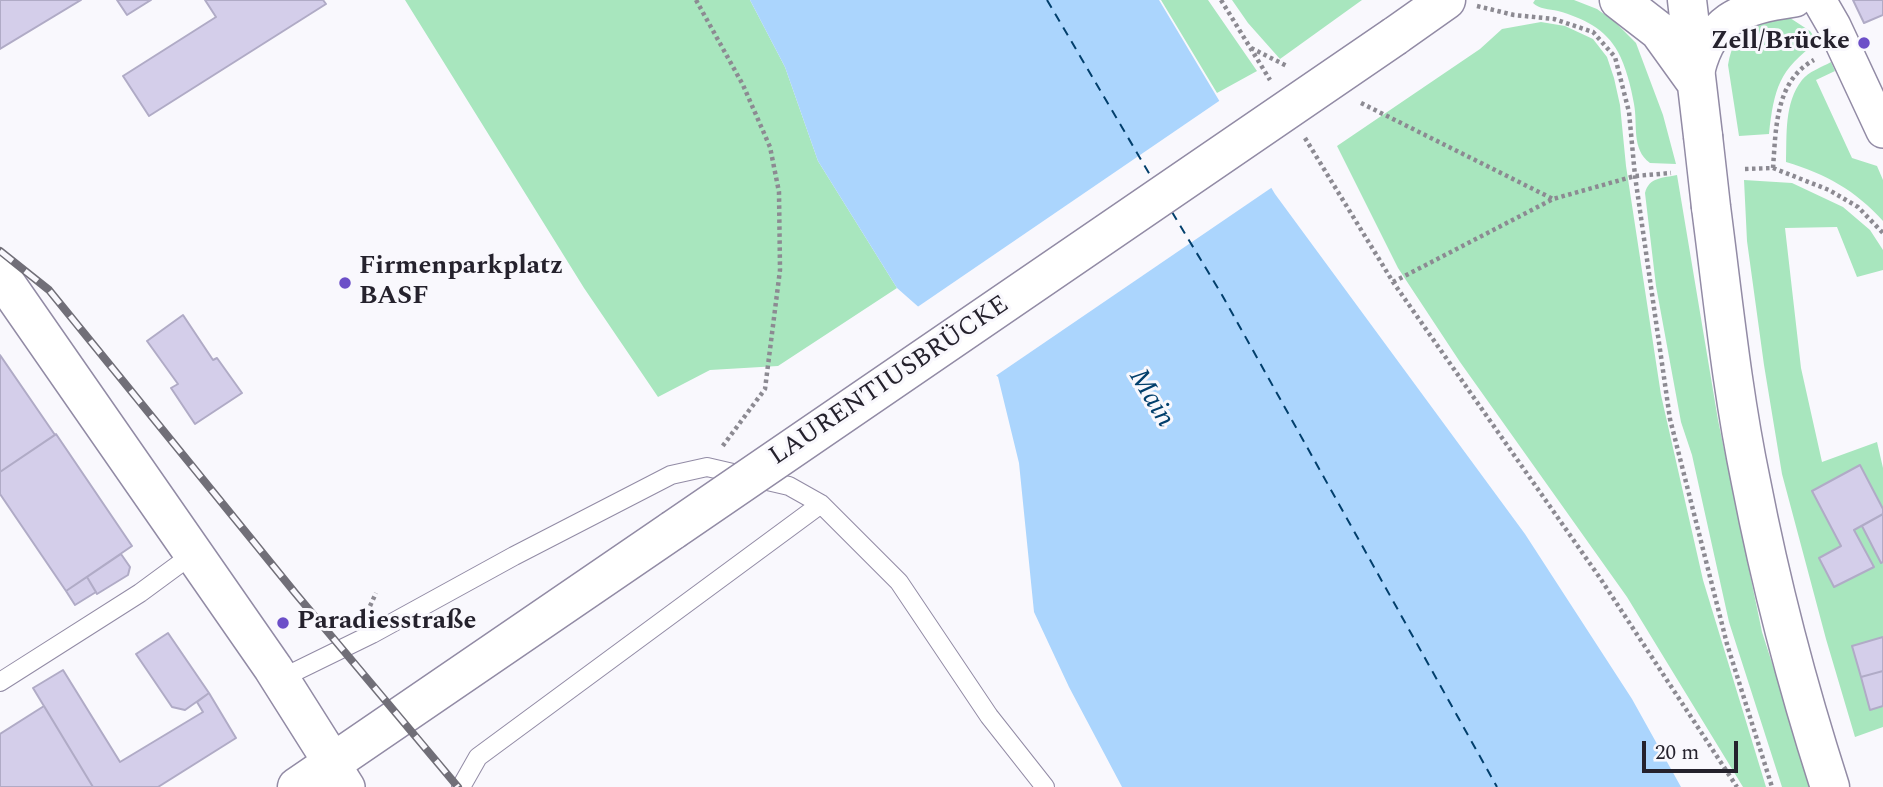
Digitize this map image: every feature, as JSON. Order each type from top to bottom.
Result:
[{"type":"main road","points":[[1619,0],[1659,31],[1696,83]]},
{"type":"main road","points":[[1687,0],[1731,363],[1751,482],[1786,635],[1830,787]]},
{"type":"main road","name":"LAURENTIUSBRÜCKE","points":[[297,787],[340,775],[673,530],[1456,2]]},
{"type":"main road","points":[[1,277],[280,679],[340,775]]},
{"type":"street","points":[[1696,83],[1700,58],[1707,44],[1729,18],[1763,5],[1796,0],[1812,9],[1843,44]]},
{"type":"street","points":[[1819,0],[1843,44],[1883,131]]},
{"type":"lane","points":[[280,679],[372,634],[514,556],[671,475],[707,467],[789,486],[821,504],[899,582],[989,716],[1045,787]]},
{"type":"lane","points":[[461,787],[478,757],[821,504]]},
{"type":"lane","points":[[0,682],[140,593],[193,554]]},
{"type":"path","points":[[696,0],[743,85],[770,147],[779,192],[780,270],[765,389],[707,467]]},
{"type":"path","points":[[1221,0],[1250,48]]},
{"type":"path","points":[[1456,2],[1514,15],[1554,19],[1592,32],[1615,57],[1629,112],[1635,176],[1670,419],[1727,644],[1772,787]]},
{"type":"path","points":[[1773,168],[1776,125],[1783,94],[1802,66],[1843,44]]},
{"type":"path","points":[[1384,114],[1553,199]]},
{"type":"path","points":[[1317,158],[1393,282],[1600,578],[1737,787]]},
{"type":"path","points":[[1745,169],[1773,168],[1829,190],[1857,207],[1883,233]]},
{"type":"path","points":[[1393,282],[1553,199],[1635,176],[1671,173]]},
{"type":"green space","points":[[405,0],[750,0],[785,67],[818,161],[897,288],[778,366],[710,370],[658,397],[584,288]]},
{"type":"green space","points":[[1161,0],[1208,0],[1257,71],[1217,93]]},
{"type":"green space","points":[[1232,0],[1362,0],[1280,59],[1248,23]]},
{"type":"green space","points":[[1535,0],[1574,0],[1597,9],[1636,43],[1663,115],[1676,164],[1650,163],[1640,151],[1628,77],[1618,52],[1607,37],[1576,17],[1538,6],[1533,3]]},
{"type":"green space","points":[[1787,16],[1810,31],[1818,42],[1795,61],[1781,81],[1773,104],[1769,134],[1739,136],[1728,65],[1735,42],[1741,34],[1755,25]]},
{"type":"green space","points":[[1541,22],[1565,26],[1593,39],[1607,57],[1614,78],[1661,395],[1703,580],[1766,787],[1743,787],[1627,597],[1460,362],[1398,268],[1337,146],[1480,49],[1502,29]]},
{"type":"green space","points":[[1831,62],[1835,71],[1816,80],[1852,158],[1877,166],[1883,180],[1883,221],[1862,200],[1839,184],[1786,162],[1789,109],[1796,89],[1808,75]]},
{"type":"green space","points":[[1677,175],[1718,420],[1762,632],[1812,787],[1782,787],[1729,622],[1692,455],[1681,422],[1656,286],[1645,193],[1653,181]]},
{"type":"green space","points":[[1744,180],[1792,183],[1843,207],[1870,230],[1883,250],[1883,270],[1857,277],[1837,227],[1785,228],[1801,368],[1822,462],[1877,442],[1883,468],[1883,509],[1860,466],[1812,491],[1841,546],[1819,558],[1834,587],[1873,567],[1854,530],[1862,526],[1881,563],[1883,562],[1883,727],[1855,737],[1782,474],[1747,241]]},
{"type":"water","name":"Main","points":[[750,0],[1159,0],[1275,194],[1525,534],[1632,699],[1681,787],[1122,787],[1069,687],[1034,612],[1019,463],[998,377],[897,288],[818,161],[785,67]]},
{"type":"pier","points":[[1222,99],[1274,186],[994,377],[916,308]]},
{"type":"building","points":[[0,0],[81,0],[0,49]]},
{"type":"building","points":[[117,0],[151,0],[127,15]]},
{"type":"building","points":[[205,0],[323,0],[326,4],[149,116],[123,76],[216,17]]},
{"type":"building","points":[[1853,0],[1883,0],[1883,15],[1864,23]]},
{"type":"building","points":[[183,315],[213,360],[217,358],[242,393],[195,424],[171,388],[178,384],[147,341]]},
{"type":"building","points":[[0,355],[55,435],[0,472]]},
{"type":"building","points":[[56,434],[132,546],[66,591],[0,494],[0,472]]},
{"type":"building","points":[[1860,465],[1883,509],[1883,514],[1854,530],[1874,567],[1834,587],[1819,558],[1841,546],[1812,491]]},
{"type":"building","points":[[1883,514],[1883,562],[1881,563],[1862,526]]},
{"type":"building","points":[[121,554],[130,567],[128,575],[97,594],[87,577]]},
{"type":"building","points":[[87,577],[96,592],[75,605],[66,591]]},
{"type":"building","points":[[168,633],[209,693],[185,710],[172,707],[136,654]]},
{"type":"building","points":[[1883,637],[1883,671],[1861,677],[1852,646]]},
{"type":"building","points":[[63,670],[120,762],[203,712],[197,702],[209,693],[236,738],[158,787],[93,787],[33,688]]},
{"type":"building","points":[[1883,671],[1883,706],[1870,710],[1861,677]]},
{"type":"building","points":[[44,706],[93,787],[0,787],[0,734]]},
{"type":"ferry route","points":[[1047,0],[1153,180]]},
{"type":"ferry route","points":[[1172,212],[1222,295],[1497,787]]},
{"type":"railway","points":[[0,251],[49,290],[296,594],[458,787]]},
{"type":"place","name":"Zell/Brücke","points":[[1864,43]]},
{"type":"place","name":"Firmenparkplatz BASF","points":[[345,283]]},
{"type":"place","name":"Paradiesstraße","points":[[283,623]]}]
